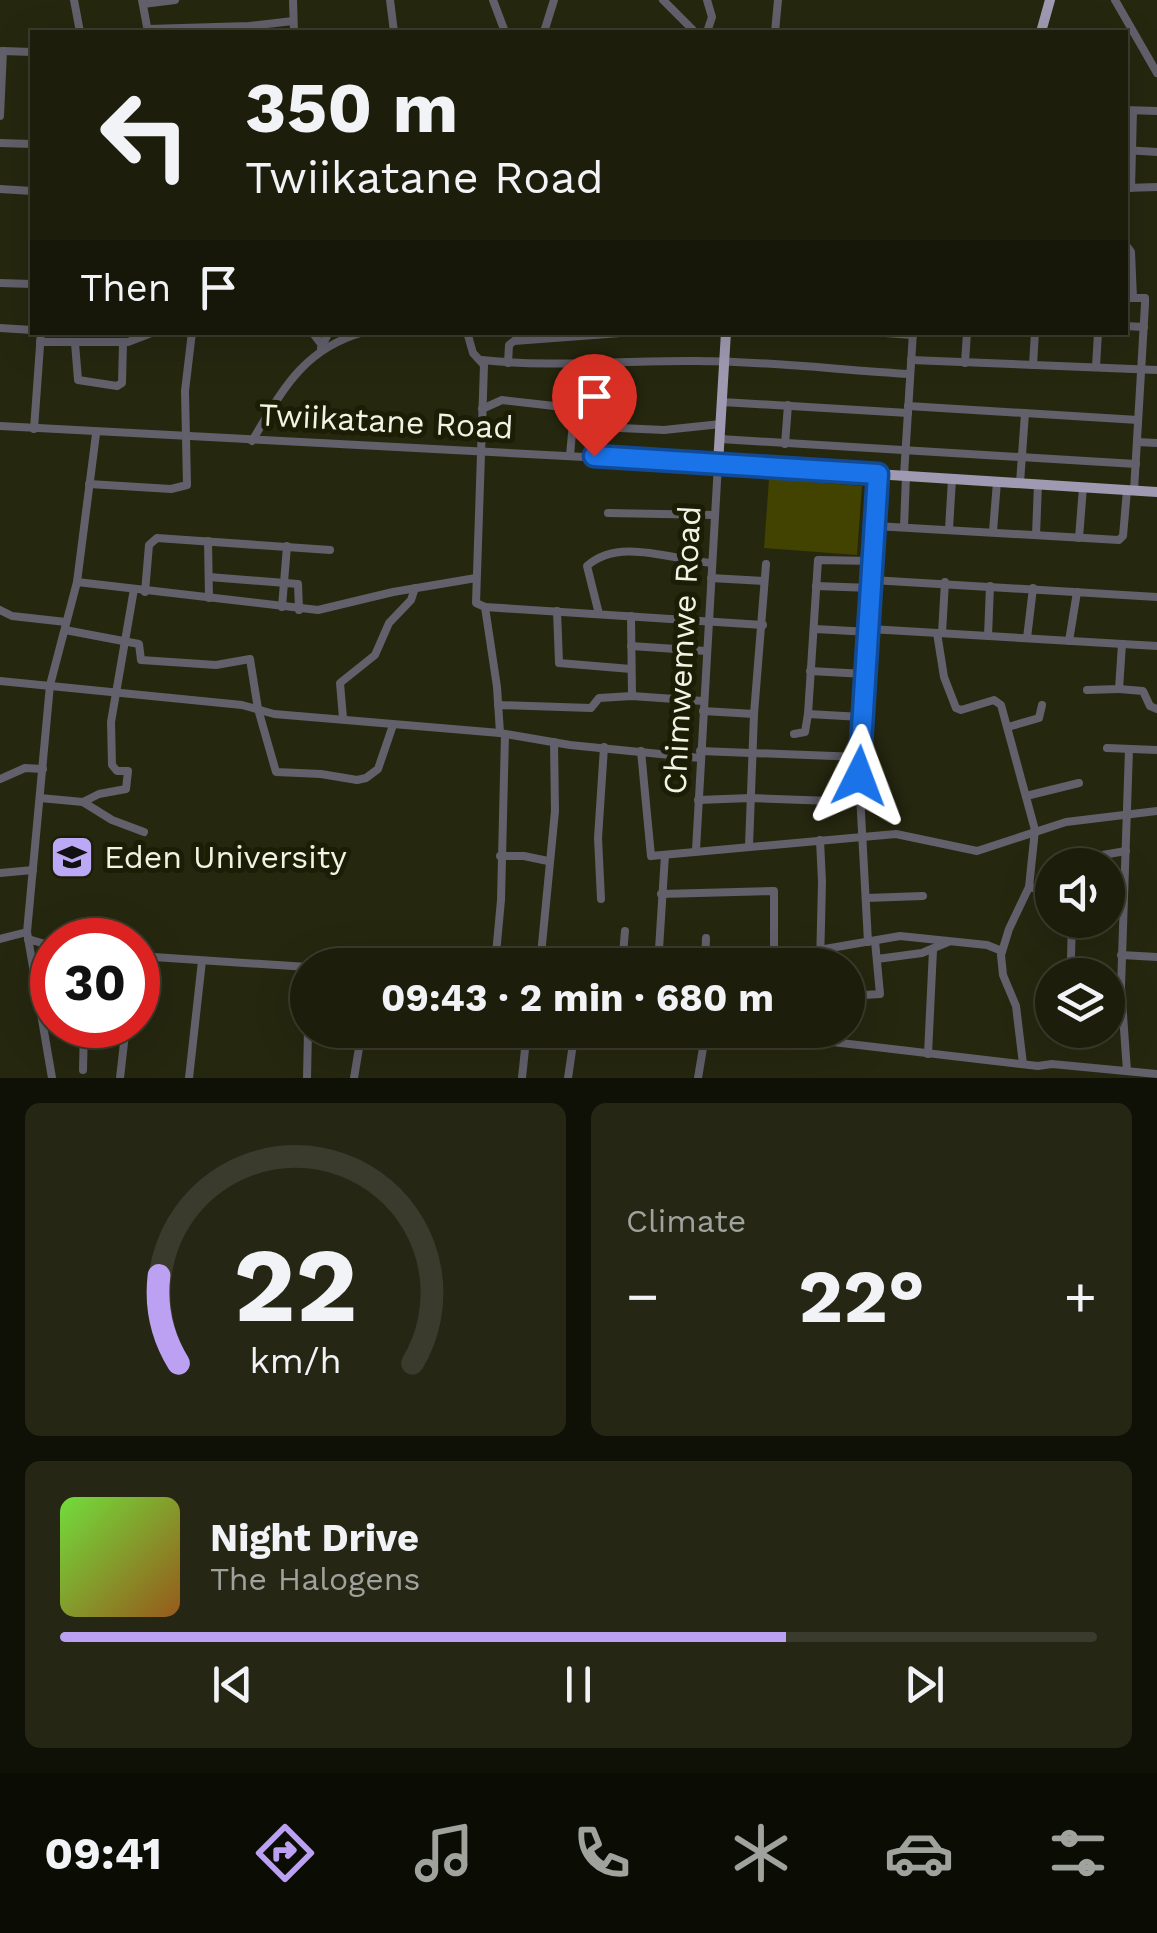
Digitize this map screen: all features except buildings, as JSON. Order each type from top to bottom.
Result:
[{"type":"main road","points":[[1042,30],[1050,0]]},
{"type":"main road","name":"Chimwemwe Road","points":[[718,464],[726,335]]},
{"type":"main road","name":"Twiikatane Road","points":[[718,464],[1157,492]]},
{"type":"street","points":[[74,0],[80,30]]},
{"type":"street","points":[[148,30],[142,2],[175,0]]},
{"type":"street","points":[[293,0],[294,30]]},
{"type":"street","points":[[390,0],[394,30]]},
{"type":"street","points":[[493,0],[504,30]]},
{"type":"street","points":[[545,30],[554,0]]},
{"type":"street","points":[[663,0],[693,30]]},
{"type":"street","points":[[707,0],[712,17],[708,30]]},
{"type":"street","points":[[776,30],[778,0]]},
{"type":"street","points":[[1115,0],[1157,73]]},
{"type":"street","points":[[168,30],[293,21]]},
{"type":"street","points":[[0,116],[2,51],[30,52]]},
{"type":"street","points":[[1157,111],[1129,110],[1128,188],[1157,187]]},
{"type":"street","points":[[0,143],[30,144]]},
{"type":"street","points":[[1128,150],[1157,152]]},
{"type":"street","points":[[0,189],[30,190]]},
{"type":"street","points":[[1128,247],[1132,252],[1129,298],[1157,298]]},
{"type":"street","points":[[0,283],[30,284]]},
{"type":"street","points":[[875,526],[1121,539],[1136,464],[1145,298]]},
{"type":"street","points":[[1128,326],[1144,327]]},
{"type":"street","points":[[0,328],[30,330]]},
{"type":"street","points":[[34,429],[41,337],[75,343],[123,342],[145,335]]},
{"type":"street","points":[[89,484],[171,489],[188,482],[185,391],[192,335]]},
{"type":"street","points":[[314,335],[321,349]]},
{"type":"street","points":[[252,440],[282,391],[321,349],[328,335]]},
{"type":"street","points":[[321,349],[355,335]]},
{"type":"street","points":[[469,335],[473,353],[482,360],[508,363],[724,361],[910,374]]},
{"type":"street","points":[[508,363],[512,341],[593,335]]},
{"type":"street","points":[[904,527],[913,335]]},
{"type":"street","points":[[965,362],[966,335]]},
{"type":"street","points":[[1033,365],[1035,335]]},
{"type":"street","points":[[1096,367],[1098,335]]},
{"type":"street","points":[[75,343],[77,380],[117,386],[122,383],[123,342]]},
{"type":"street","points":[[482,360],[476,603],[485,607],[763,625]]},
{"type":"street","points":[[911,360],[1157,370]]},
{"type":"street","points":[[482,409],[506,400],[573,409],[570,455]]},
{"type":"street","points":[[722,402],[1138,420]]},
{"type":"street","points":[[785,444],[788,405]]},
{"type":"street","points":[[1020,483],[1025,413]]},
{"type":"street","points":[[620,428],[664,430],[721,424]]},
{"type":"street","name":"Twiikatane Road","points":[[0,426],[718,464]]},
{"type":"street","points":[[30,954],[27,935],[50,684],[76,582],[94,433]]},
{"type":"street","points":[[720,439],[1136,464]]},
{"type":"street","points":[[1137,442],[1157,443]]},
{"type":"street","name":"Chimwemwe Road","points":[[696,850],[718,464]]},
{"type":"street","points":[[865,995],[880,994],[866,898],[859,802],[878,474]]},
{"type":"street","points":[[949,529],[952,478]]},
{"type":"street","points":[[993,532],[997,482]]},
{"type":"street","points":[[1036,534],[1038,484]]},
{"type":"street","points":[[1079,538],[1083,487]]},
{"type":"street","points":[[608,513],[715,515]]},
{"type":"street","points":[[146,592],[146,558],[152,540],[208,540],[330,550]]},
{"type":"street","points":[[208,540],[209,598]]},
{"type":"street","points":[[282,607],[287,546]]},
{"type":"street","points":[[599,614],[586,566],[606,553],[663,554],[712,563]]},
{"type":"street","points":[[794,734],[805,732],[808,714],[819,558],[873,561]]},
{"type":"street","points":[[749,846],[766,564]]},
{"type":"street","points":[[208,577],[299,585],[300,610]]},
{"type":"street","points":[[76,582],[300,610],[333,608],[476,578]]},
{"type":"street","points":[[711,578],[764,581]]},
{"type":"street","points":[[816,586],[945,582],[1157,598]]},
{"type":"street","points":[[945,582],[940,633],[944,677],[956,708],[997,701],[1008,727],[1035,830],[1029,887],[1002,951],[1002,972],[1016,1006],[1023,1064]]},
{"type":"street","points":[[988,636],[990,586]]},
{"type":"street","points":[[342,718],[340,683],[374,656],[389,623],[411,600],[415,588]]},
{"type":"street","points":[[1027,638],[1032,588]]},
{"type":"street","points":[[83,802],[99,794],[126,790],[128,772],[112,765],[111,722],[134,589]]},
{"type":"street","points":[[1069,640],[1077,592]]},
{"type":"street","points":[[485,607],[502,734],[501,900],[497,948]]},
{"type":"street","points":[[0,610],[140,645],[141,660],[216,665],[250,659],[272,768],[277,772],[366,778],[378,769],[393,725]]},
{"type":"street","points":[[557,612],[559,663],[631,669]]},
{"type":"street","points":[[631,616],[632,696]]},
{"type":"street","points":[[815,629],[1157,646]]},
{"type":"street","points":[[1119,689],[1122,644]]},
{"type":"street","points":[[631,646],[706,651]]},
{"type":"street","points":[[810,671],[865,674]]},
{"type":"street","points":[[0,682],[242,704],[281,715],[502,734],[604,748],[700,755],[860,758]]},
{"type":"street","points":[[1087,690],[1143,692],[1150,706],[1157,709]]},
{"type":"street","points":[[498,705],[591,708],[599,698],[632,696],[754,714]]},
{"type":"street","points":[[1008,727],[1039,718],[1042,706]]},
{"type":"street","points":[[808,714],[862,717]]},
{"type":"street","points":[[541,948],[555,800],[554,742]]},
{"type":"street","points":[[602,899],[598,835],[604,748]]},
{"type":"street","points":[[1106,748],[1157,750]]},
{"type":"street","points":[[1127,1071],[1121,955],[1129,749]]},
{"type":"street","points":[[641,751],[648,854],[665,856],[696,850],[904,834],[978,851],[1066,822],[1157,810]]},
{"type":"street","points":[[0,778],[25,768],[44,768]]},
{"type":"street","points":[[1026,796],[1079,783]]},
{"type":"street","points":[[40,798],[83,802],[112,820],[144,832]]},
{"type":"street","points":[[698,800],[859,802]]},
{"type":"street","points":[[819,948],[820,840]]},
{"type":"street","points":[[500,856],[548,861]]},
{"type":"street","points":[[659,948],[665,856]]},
{"type":"street","points":[[0,873],[33,870]]},
{"type":"street","points":[[1029,887],[1035,888]]},
{"type":"street","points":[[662,894],[774,892],[774,948]]},
{"type":"street","points":[[866,898],[922,896]]},
{"type":"street","points":[[624,948],[625,931]]},
{"type":"street","points":[[0,939],[30,936]]},
{"type":"street","points":[[832,948],[900,936],[930,936],[1002,951]]},
{"type":"street","points":[[706,938],[706,948]]},
{"type":"street","points":[[1071,957],[1072,938]]},
{"type":"street","points":[[877,959],[933,950],[948,942]]},
{"type":"street","points":[[928,1054],[933,950]]},
{"type":"street","points":[[1121,955],[1157,957]]},
{"type":"street","points":[[160,958],[290,966]]},
{"type":"street","points":[[189,1078],[202,962]]},
{"type":"street","points":[[865,1046],[1038,1066],[1157,1074]]},
{"type":"street","points":[[46,1048],[52,1078]]},
{"type":"street","points":[[83,1048],[83,1070]]},
{"type":"street","points":[[120,1078],[123,1048]]},
{"type":"street","points":[[306,1078],[307,1048]]},
{"type":"street","points":[[354,1078],[358,1048]]},
{"type":"street","points":[[522,1078],[526,1048]]},
{"type":"street","points":[[568,1078],[572,1048]]},
{"type":"street","points":[[698,1078],[703,1048]]},
{"type":"street","points":[[1038,1066],[1042,1078]]},
{"type":"shaded area","points":[[769,479],[862,486],[857,555],[764,548]]},
{"type":"place","name":"Eden University","points":[[72,857]]},
{"type":"route","points":[[594,456],[878,474],[859,776]]}]
